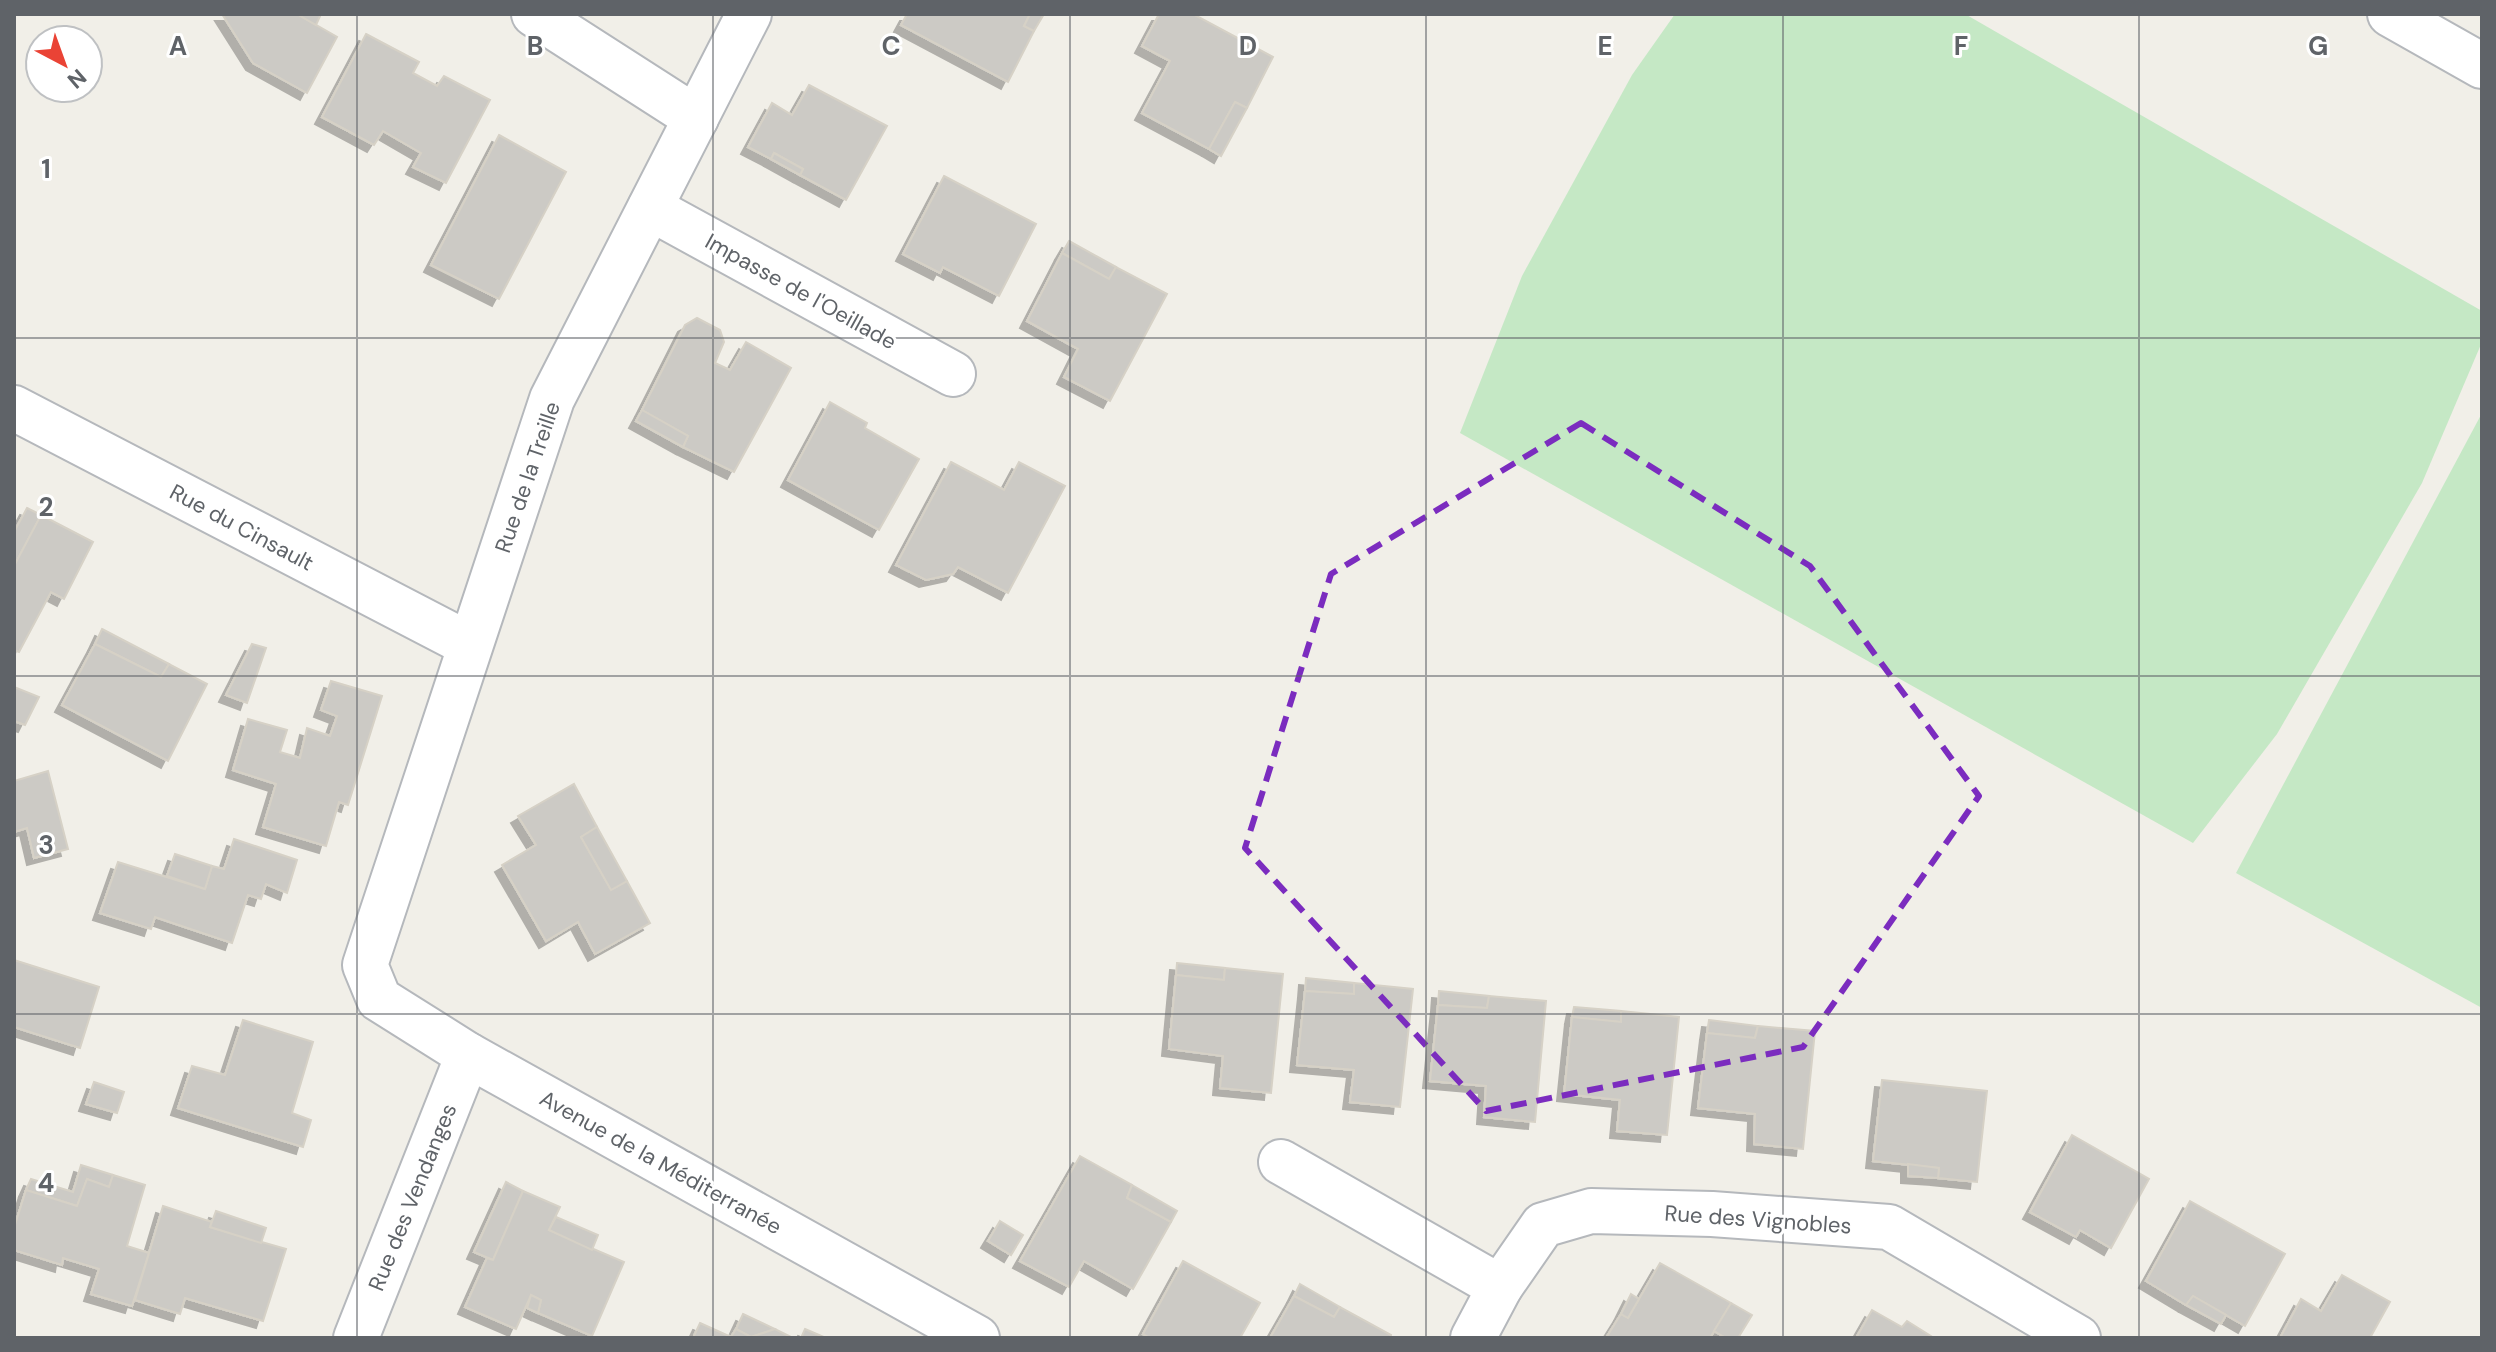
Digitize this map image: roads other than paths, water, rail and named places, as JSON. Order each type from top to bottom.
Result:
[{"type":"street","points":[[534,14],[696,118]]},
{"type":"street","name":"Rue de la Treille","points":[[365,965],[552,399],[749,14]]},
{"type":"street","points":[[2390,14],[2482,66]]},
{"type":"street","name":"Impasse de l'Oeillade","points":[[650,208],[953,374]]},
{"type":"street","name":"Rue du Cinsault","points":[[14,408],[470,645]]},
{"type":"street","name":"Avenue de la Méditerranée","points":[[365,965],[379,999],[468,1055],[977,1338]]},
{"type":"street","name":"Rue des Vendanges","points":[[356,1338],[468,1055]]},
{"type":"street","points":[[1281,1162],[1500,1287]]},
{"type":"street","name":"Rue des Vignobles","points":[[1473,1338],[1500,1287],[1543,1225],[1591,1211],[1712,1214],[1889,1227],[2078,1338]]}]
